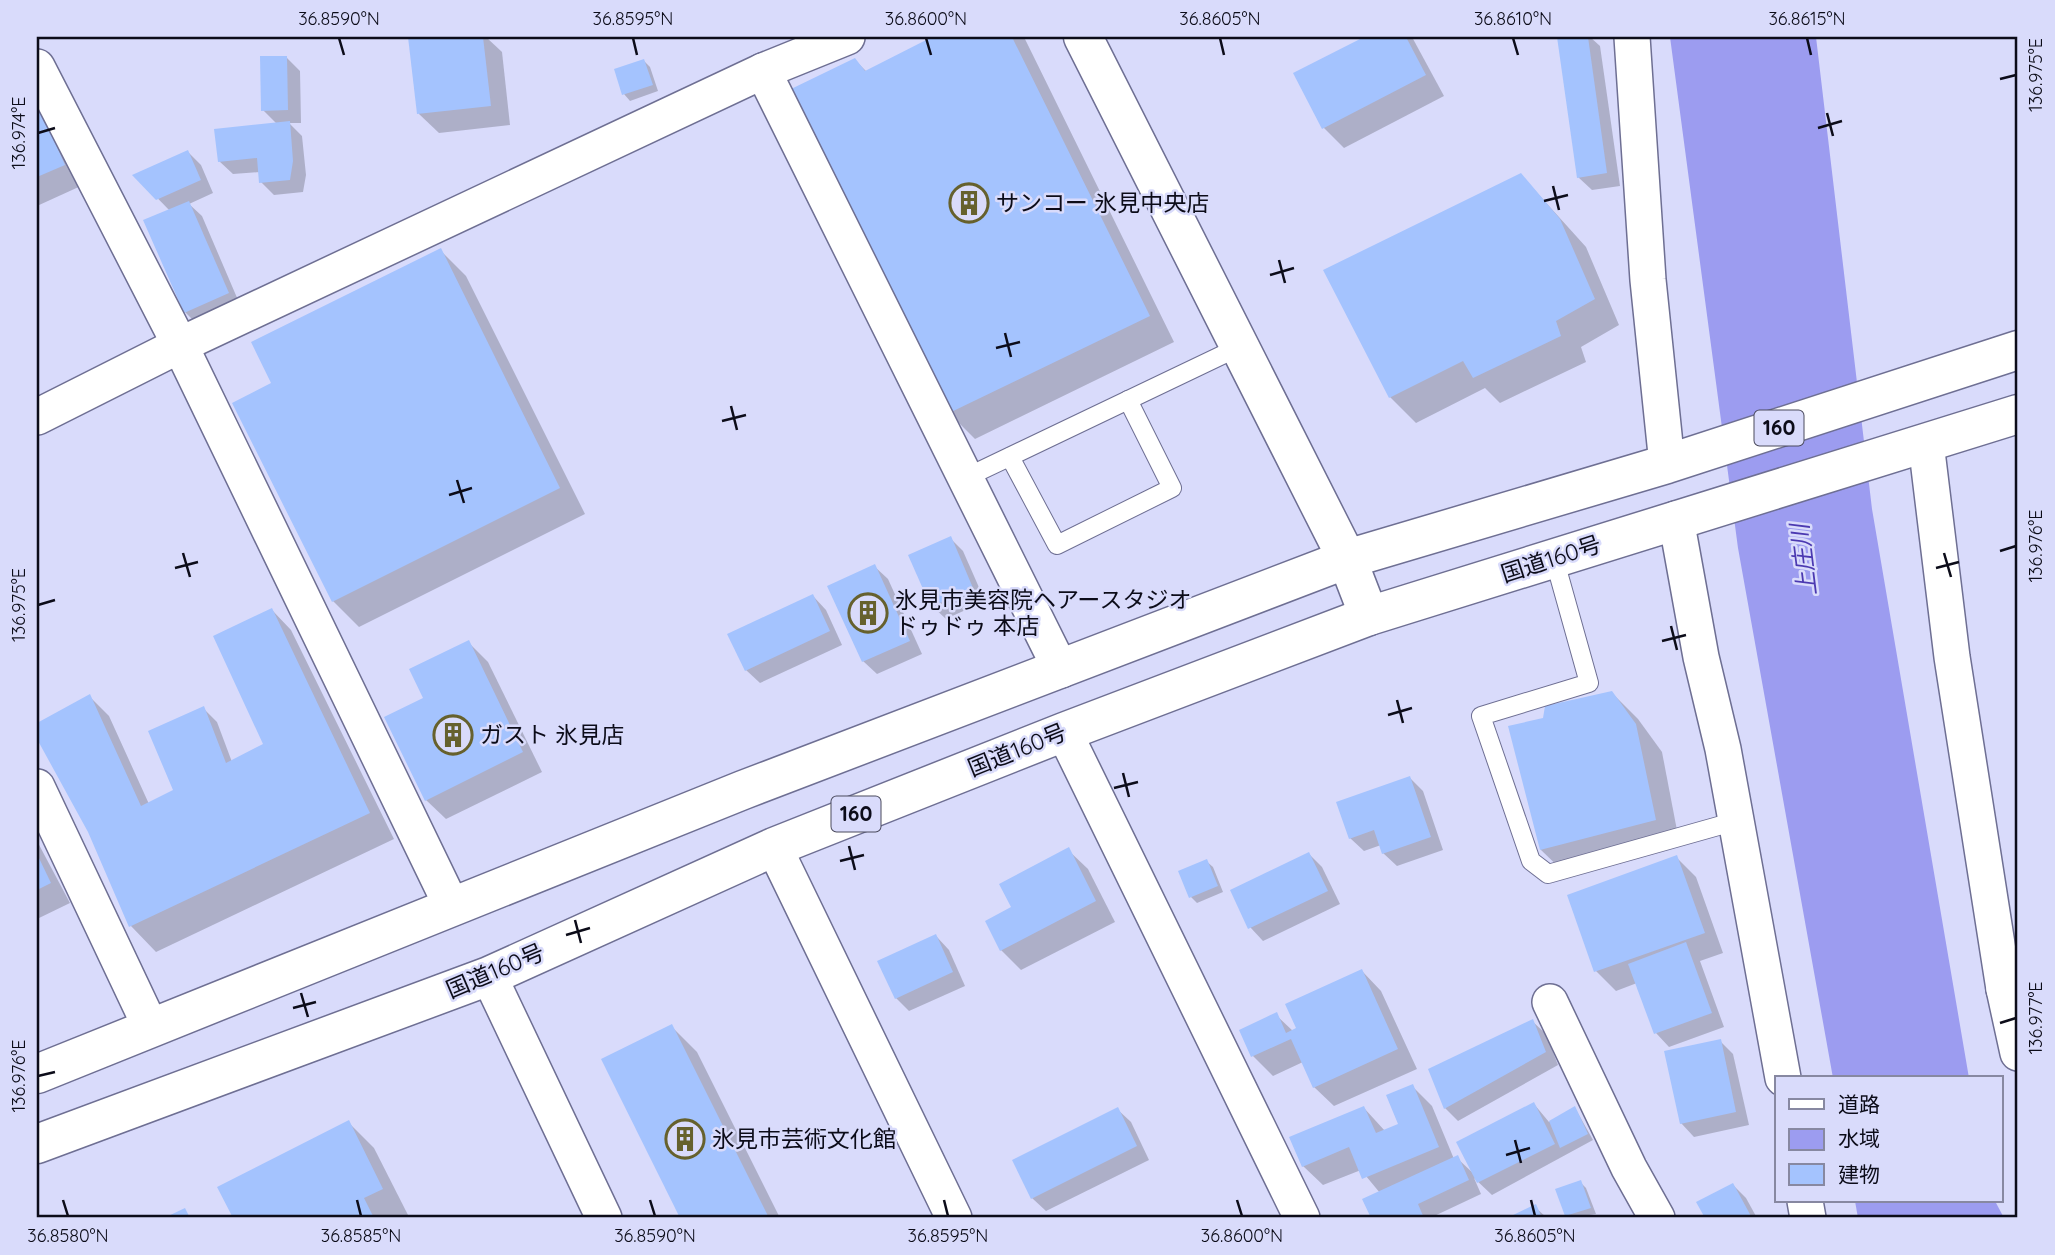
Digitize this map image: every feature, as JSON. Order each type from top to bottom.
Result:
[{"type":"main road","points":[[1083,37],[1347,559],[1369,617]]},
{"type":"main road","name":"160","points":[[37,1074],[743,790],[1347,559],[1667,464],[2018,350]]},
{"type":"main road","name":"国道160号","points":[[37,1143],[489,976],[774,847],[1064,732],[1369,617],[1681,517],[2018,414]]},
{"type":"street","points":[[37,416],[180,345],[763,71],[847,37]]},
{"type":"street","points":[[1632,37],[1648,279],[1667,464]]},
{"type":"street","points":[[37,68],[180,345],[452,906]]},
{"type":"street","points":[[763,71],[1061,670]]},
{"type":"street","points":[[1912,447],[2011,980],[2018,1053]]},
{"type":"street","points":[[1681,517],[1701,657],[1723,749],[1783,1076]]},
{"type":"street","points":[[1064,732],[1302,1218]]},
{"type":"street","points":[[37,787],[151,1028]]},
{"type":"street","points":[[774,847],[954,1218]]},
{"type":"street","points":[[489,976],[604,1218]]},
{"type":"street","points":[[1550,1002],[1629,1168],[1657,1218]]},
{"type":"lane","points":[[965,478],[1239,347]]},
{"type":"lane","points":[[1010,457],[1057,545],[1172,488],[1128,401]]},
{"type":"lane","points":[[1553,558],[1589,682],[1481,716],[1531,861],[1548,874],[1736,821]]},
{"type":"water","name":"上庄川","points":[[1670,37],[1816,37],[1872,509],[1969,1076],[1833,1076],[1738,548]]},
{"type":"water","points":[[1855,1202],[1996,1202],[2004,1218],[1858,1218]]},
{"type":"building","points":[[408,37],[483,37],[491,106],[417,114]]},
{"type":"building","name":"サンコー 氷見中央店","points":[[932,37],[1012,37],[1150,316],[947,414],[789,90],[855,58],[865,71]]},
{"type":"building","points":[[1364,37],[1406,37],[1426,75],[1322,129],[1293,73]]},
{"type":"building","points":[[1557,37],[1588,37],[1607,173],[1577,178]]},
{"type":"building","points":[[260,56],[287,56],[288,110],[261,111]]},
{"type":"building","points":[[644,59],[653,85],[622,95],[614,69]]},
{"type":"building","points":[[37,102],[65,165],[37,177]]},
{"type":"building","points":[[290,121],[293,161],[290,180],[259,183],[257,158],[218,162],[214,129]]},
{"type":"building","points":[[188,150],[201,180],[156,200],[132,175]]},
{"type":"building","points":[[1521,173],[1560,219],[1595,299],[1556,321],[1561,336],[1473,378],[1463,361],[1389,398],[1323,270]]},
{"type":"building","points":[[189,201],[229,293],[184,313],[143,220]]},
{"type":"building","points":[[441,248],[560,488],[332,602],[232,403],[271,383],[251,342]]},
{"type":"building","points":[[951,536],[973,588],[931,607],[908,555]]},
{"type":"building","name":"氷見市美容院ヘアースタジオ ドゥドゥ 本店","points":[[875,564],[910,641],[862,662],[827,586]]},
{"type":"building","points":[[813,594],[830,631],[745,671],[727,634]]},
{"type":"building","points":[[272,608],[370,813],[129,927],[88,832],[37,739],[37,723],[90,694],[141,806],[173,790],[148,731],[204,706],[226,763],[263,744],[213,636]]},
{"type":"building","name":"ガスト 氷見店","points":[[469,640],[523,752],[425,801],[384,717],[423,698],[409,669]]},
{"type":"building","points":[[1612,691],[1636,724],[1656,820],[1540,850],[1508,726],[1543,718],[1545,706]]},
{"type":"building","points":[[1410,776],[1431,837],[1382,854],[1374,830],[1349,839],[1336,802]]},
{"type":"building","points":[[1069,847],[1096,901],[1000,951],[985,921],[1011,907],[999,884]]},
{"type":"building","points":[[1309,852],[1328,891],[1248,929],[1230,890]]},
{"type":"building","points":[[37,854],[51,883],[37,890]]},
{"type":"building","points":[[1677,855],[1705,933],[1594,972],[1567,895]]},
{"type":"building","points":[[1207,859],[1218,886],[1189,898],[1178,871]]},
{"type":"building","points":[[936,934],[953,972],[895,999],[877,961]]},
{"type":"building","points":[[1686,942],[1712,1013],[1654,1034],[1628,964]]},
{"type":"building","points":[[1362,969],[1398,1049],[1313,1088],[1291,1039],[1251,1057],[1239,1030],[1277,1012],[1286,1033],[1296,1028],[1285,1004]]},
{"type":"building","points":[[1533,1019],[1546,1052],[1444,1109],[1428,1069]]},
{"type":"building","name":"氷見市芸術文化館","points":[[672,1024],[769,1218],[680,1218],[601,1059]]},
{"type":"building","points":[[1721,1039],[1736,1112],[1680,1124],[1664,1051]]},
{"type":"building","points":[[1413,1084],[1439,1147],[1362,1179],[1349,1147],[1302,1167],[1289,1137],[1364,1106],[1376,1133],[1398,1124],[1386,1095]]},
{"type":"building","points":[[1534,1102],[1555,1144],[1477,1183],[1456,1142]]},
{"type":"building","points":[[1575,1106],[1588,1134],[1560,1148],[1549,1121]]},
{"type":"building","points":[[1118,1107],[1137,1146],[1031,1199],[1012,1160]]},
{"type":"building","points":[[349,1120],[383,1189],[364,1198],[374,1218],[233,1218],[217,1187]]},
{"type":"building","points":[[1458,1155],[1469,1180],[1418,1204],[1424,1218],[1371,1218],[1362,1199]]},
{"type":"building","points":[[1581,1180],[1591,1208],[1565,1216],[1555,1189]]},
{"type":"building","points":[[1733,1183],[1752,1218],[1705,1218],[1696,1202]]},
{"type":"building","points":[[1536,1204],[1542,1218],[1507,1218]]},
{"type":"building","points":[[185,1208],[190,1218],[164,1218]]},
{"type":"place","name":"サンコー 氷見中央店","points":[[969,203]]},
{"type":"place","name":"氷見市美容院ヘアースタジオ ドゥドゥ 本店","points":[[868,613]]},
{"type":"place","name":"ガスト 氷見店","points":[[453,735]]},
{"type":"place","name":"氷見市芸術文化館","points":[[685,1139]]}]
